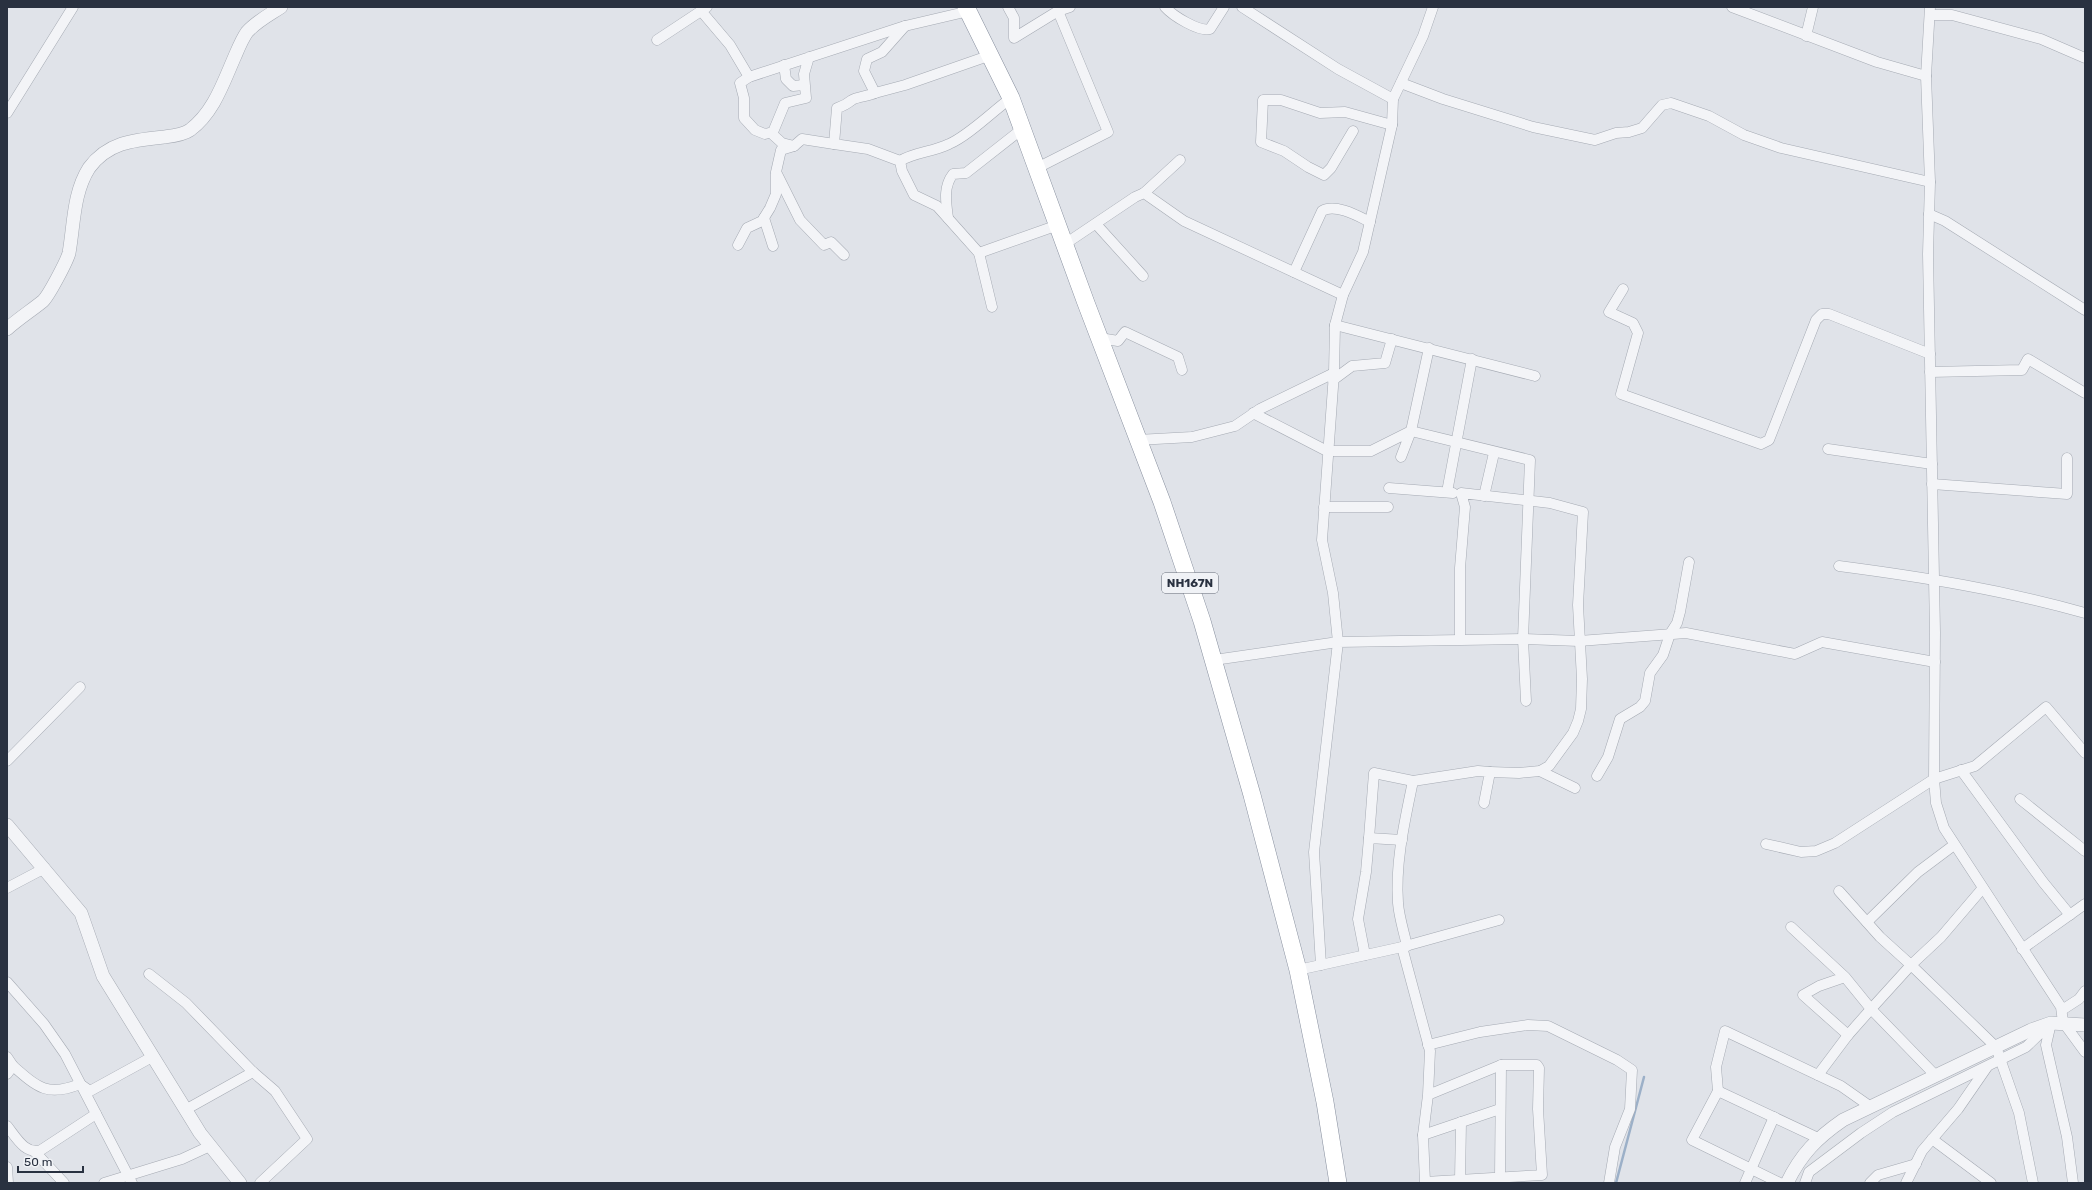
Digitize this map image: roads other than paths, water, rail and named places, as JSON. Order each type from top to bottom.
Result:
[{"type":"highway","name":"NH167N","points":[[968,9],[1011,98],[1178,549],[1214,660],[1298,970],[1325,1102],[1338,1183]]},
{"type":"street","points":[[7,113],[73,7]]},
{"type":"street","points":[[7,328],[44,300],[69,255],[81,188],[88,170],[95,161],[106,151],[119,143],[136,139],[174,136],[188,132],[201,121],[212,108],[247,33],[258,22],[281,7]]},
{"type":"street","points":[[1008,7],[1014,18],[1014,38],[1058,11],[1070,7]]},
{"type":"street","points":[[1165,7],[1204,31],[1210,29],[1224,7]]},
{"type":"street","points":[[1242,7],[1338,69],[1392,99]]},
{"type":"street","points":[[1321,965],[1314,852],[1338,642],[1333,593],[1322,540],[1327,451],[1334,376],[1335,325],[1343,295],[1364,252],[1392,125],[1392,99],[1423,36],[1434,7]]},
{"type":"street","points":[[1732,7],[1877,62],[1926,76]]},
{"type":"street","points":[[1806,36],[1813,7]]},
{"type":"street","points":[[657,40],[704,9],[730,45],[749,77]]},
{"type":"street","points":[[809,57],[804,74],[806,98],[785,103],[773,132],[765,134],[755,130],[744,118],[744,98],[740,83],[749,77],[784,65],[905,26],[968,9]]},
{"type":"street","points":[[1037,168],[1108,132],[1058,11]]},
{"type":"street","points":[[2085,58],[2041,39],[1952,15],[1930,11],[1926,76],[1930,182],[1928,254],[1934,578],[1934,779],[1936,803],[1944,828],[1954,846],[2022,949],[2059,1018],[2085,1052]]},
{"type":"street","points":[[875,93],[864,71],[867,59],[882,52],[905,26]]},
{"type":"street","points":[[834,144],[837,108],[847,105],[853,99],[864,98],[875,93],[905,85],[991,55]]},
{"type":"street","points":[[784,65],[786,79],[793,86],[804,85]]},
{"type":"street","points":[[1401,83],[1443,99],[1532,127],[1595,140],[1616,133],[1636,130],[1647,123],[1662,105],[1671,104],[1709,116],[1744,134],[1781,148],[1930,182]]},
{"type":"street","points":[[900,161],[907,157],[941,148],[955,141],[1011,98]]},
{"type":"street","points":[[1353,131],[1332,168],[1324,175],[1308,167],[1284,151],[1261,142],[1263,100],[1281,100],[1320,113],[1345,112],[1392,125]]},
{"type":"street","points":[[948,218],[945,198],[948,181],[952,174],[966,173],[1022,129]]},
{"type":"street","points":[[771,132],[782,143],[794,146]]},
{"type":"street","points":[[738,245],[747,228],[762,222],[776,194],[776,172],[781,150],[794,146],[802,139],[868,149],[900,161]]},
{"type":"street","points":[[1064,244],[1135,197],[1144,193],[1180,160]]},
{"type":"street","points":[[900,161],[902,170],[914,195],[937,206],[979,253],[992,307]]},
{"type":"street","points":[[776,172],[800,220],[824,245],[831,242],[844,255]]},
{"type":"street","points":[[1144,193],[1184,221],[1343,295]]},
{"type":"street","points":[[1294,272],[1322,211],[1326,209],[1345,211],[1370,222]]},
{"type":"street","points":[[1929,214],[1945,222],[2085,310]]},
{"type":"street","points":[[764,218],[773,246]]},
{"type":"street","points":[[979,253],[1058,224]]},
{"type":"street","points":[[1096,224],[1143,276]]},
{"type":"street","points":[[1623,288],[1609,312],[1633,323],[1638,332],[1621,394],[1761,444],[1769,440],[1816,320],[1822,314],[1835,316],[1930,354]]},
{"type":"street","points":[[1335,325],[1535,376]]},
{"type":"street","points":[[1100,338],[1118,341],[1125,332],[1178,357],[1182,370]]},
{"type":"street","points":[[1137,440],[1192,437],[1235,426],[1253,414],[1352,366],[1385,363],[1392,339]]},
{"type":"street","points":[[1401,457],[1411,431],[1429,348]]},
{"type":"street","points":[[1447,492],[1472,359]]},
{"type":"street","points":[[1930,372],[2022,370],[2028,359],[2085,393]]},
{"type":"street","points":[[1253,414],[1327,451],[1371,451],[1411,431],[1494,453],[1530,460],[1523,639],[1526,701]]},
{"type":"street","points":[[1828,449],[1932,464]]},
{"type":"street","points":[[1484,496],[1494,453]]},
{"type":"street","points":[[1932,484],[2067,494],[2067,458]]},
{"type":"street","points":[[1365,955],[1358,919],[1366,872],[1374,773],[1413,781],[1478,770],[1519,773],[1540,771],[1548,766],[1573,733],[1581,709],[1582,679],[1578,605],[1583,512],[1550,503],[1461,493],[1389,488]]},
{"type":"street","points":[[1460,639],[1460,568],[1466,507],[1461,493]]},
{"type":"street","points":[[1324,507],[1388,506]]},
{"type":"street","points":[[1597,776],[1608,757],[1620,718],[1640,707],[1645,701],[1650,672],[1664,655],[1670,634],[1677,623],[1688,562]]},
{"type":"street","points":[[1839,566],[1934,578],[2034,598],[2085,613]]},
{"type":"street","points":[[1214,660],[1338,642],[1460,639],[1579,641],[1686,633],[1795,654],[1822,642],[1934,662]]},
{"type":"street","points":[[7,762],[80,686]]},
{"type":"street","points":[[1766,844],[1801,852],[1816,851],[1835,842],[1934,779],[1975,766],[2046,707],[2085,753]]},
{"type":"street","points":[[1961,770],[2043,882],[2070,915]]},
{"type":"street","points":[[1540,771],[1575,788]]},
{"type":"street","points":[[1484,803],[1490,772]]},
{"type":"street","points":[[1413,781],[1402,840],[1399,865],[1398,904],[1404,946],[1430,1051],[1428,1095],[1423,1135],[1423,1183],[1500,1177],[1542,1179],[1538,1109],[1539,1066],[1535,1064],[1501,1065],[1428,1095]]},
{"type":"street","points":[[2020,799],[2085,851]]},
{"type":"street","points":[[7,825],[45,868],[81,913],[103,976],[185,1110],[210,1146],[240,1183]]},
{"type":"street","points":[[1368,838],[1402,840]]},
{"type":"street","points":[[1867,922],[1918,872],[1954,846]]},
{"type":"street","points":[[7,888],[45,868]]},
{"type":"street","points":[[1818,1075],[1848,1035],[1910,965],[1941,937],[1982,889]]},
{"type":"street","points":[[1839,891],[1867,922],[1998,1054],[2019,1112],[2033,1183]]},
{"type":"street","points":[[2022,949],[2085,904]]},
{"type":"street","points":[[1298,970],[1404,946],[1499,920]]},
{"type":"street","points":[[1791,927],[1845,977],[1871,1009],[1936,1076]]},
{"type":"street","points":[[149,974],[186,1003],[253,1072],[275,1092],[307,1139],[260,1183]]},
{"type":"street","points":[[1845,977],[1819,986],[1803,995],[1848,1035]]},
{"type":"street","points":[[7,982],[44,1024],[65,1054],[130,1180]]},
{"type":"street","points":[[1906,1183],[1922,1151],[1958,1109],[1998,1054],[2031,1030],[2059,1018],[2079,1000],[2085,991]]},
{"type":"street","points":[[2059,1018],[2085,1025]]},
{"type":"street","points":[[2059,1018],[2046,1045],[2067,1137],[2073,1183]]},
{"type":"street","points":[[1428,1045],[1480,1032],[1528,1024],[1548,1026],[1617,1060],[1632,1070],[1630,1109],[1615,1147],[1610,1183]]},
{"type":"street","points":[[1780,1183],[1692,1140],[1718,1091],[1716,1066],[1724,1031],[1877,1104]]},
{"type":"street","points":[[1787,1183],[1798,1161],[1818,1138],[1843,1120],[1936,1076],[1998,1054]]},
{"type":"street","points":[[7,1057],[10,1070],[44,1089],[56,1091],[66,1090],[80,1084]]},
{"type":"street","points":[[80,1084],[90,1091],[152,1057]]},
{"type":"street","points":[[1500,1177],[1501,1065]]},
{"type":"street","points":[[1805,1183],[1809,1172],[1861,1133],[1893,1112],[1988,1066]]},
{"type":"street","points":[[185,1110],[253,1072]]},
{"type":"street","points":[[1718,1091],[1818,1138]]},
{"type":"street","points":[[1423,1135],[1500,1109]]},
{"type":"street","points":[[35,1152],[41,1150],[96,1114]]},
{"type":"street","points":[[1745,1183],[1774,1117]]},
{"type":"street","points":[[1460,1180],[1461,1122]]},
{"type":"street","points":[[7,1126],[23,1145],[29,1150],[35,1152],[64,1183]]},
{"type":"street","points":[[1932,1139],[1990,1183]]},
{"type":"street","points":[[104,1183],[130,1180],[210,1146]]},
{"type":"street","points":[[1870,1183],[1878,1175],[1916,1164]]},
{"type":"street","points":[[7,1167],[8,1183]]},
{"type":"waterway","points":[[1616,1183],[1644,1077]]}]
